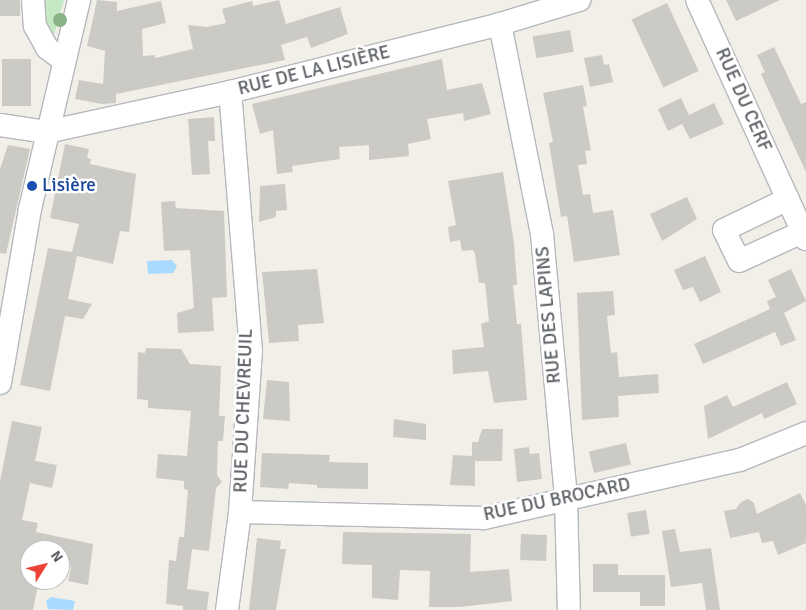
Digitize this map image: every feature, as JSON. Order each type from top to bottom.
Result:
[{"type":"street","points":[[33,0],[35,26],[47,48],[64,60]]},
{"type":"street","points":[[0,383],[30,209],[79,0]]},
{"type":"street","name":"RUE DE LA LISIÈRE","points":[[47,132],[230,92],[500,24],[579,0]]},
{"type":"street","name":"RUE DU CERF","points":[[698,0],[788,199],[804,236],[739,262],[724,230],[788,199]]},
{"type":"street","name":"RUE DES LAPINS","points":[[500,24],[542,234],[566,499],[569,610]]},
{"type":"street","name":"RUE DU CHEVREUIL","points":[[227,610],[240,512],[251,351],[230,92]]},
{"type":"street","points":[[0,125],[47,132]]},
{"type":"street","name":"RUE DU BROCARD","points":[[240,512],[484,518],[740,460],[806,433]]},
{"type":"green space","points":[[40,0],[64,0],[54,35],[48,32]]},
{"type":"water","points":[[172,260],[177,266],[173,273],[148,274],[147,261]]},
{"type":"water","points":[[51,597],[75,601],[73,610],[48,609],[46,601]]},
{"type":"building","points":[[0,0],[20,0],[20,16],[0,16]]},
{"type":"building","points":[[97,0],[117,2],[117,11],[161,1],[166,23],[142,29],[143,56],[155,55],[155,58],[193,49],[188,25],[207,27],[226,23],[222,9],[252,1],[253,6],[279,0],[286,24],[340,7],[348,34],[311,48],[307,37],[281,45],[285,60],[116,94],[116,103],[102,104],[75,99],[79,80],[103,84],[105,51],[87,46]]},
{"type":"building","points":[[726,0],[780,0],[736,21]]},
{"type":"building","points":[[667,3],[699,71],[663,87],[632,19]]},
{"type":"building","points":[[570,30],[574,52],[536,58],[533,37]]},
{"type":"building","points":[[774,47],[801,104],[806,102],[806,172],[761,74],[765,72],[757,55]]},
{"type":"building","points":[[602,55],[604,65],[609,64],[613,82],[590,87],[584,58]]},
{"type":"building","points":[[2,59],[31,59],[31,106],[2,106]]},
{"type":"building","points":[[442,59],[447,90],[482,83],[491,114],[464,121],[463,113],[427,119],[431,139],[408,144],[409,156],[369,160],[369,145],[339,147],[340,159],[292,166],[293,172],[277,174],[273,130],[260,134],[252,104]]},
{"type":"building","points":[[583,85],[587,106],[583,107],[591,150],[585,151],[587,164],[578,165],[583,195],[590,194],[593,213],[613,210],[620,255],[574,262],[567,216],[561,217],[549,143],[553,142],[543,93]]},
{"type":"building","points":[[681,98],[689,115],[714,103],[724,124],[690,139],[682,124],[668,131],[658,109]]},
{"type":"building","points":[[214,117],[215,141],[208,141],[210,174],[192,175],[188,119]]},
{"type":"building","points":[[65,144],[89,149],[87,158],[91,159],[90,164],[136,174],[129,232],[120,231],[113,264],[77,256],[68,299],[92,304],[83,319],[65,316],[50,391],[20,385],[48,248],[72,252],[79,224],[50,218]]},
{"type":"building","points":[[8,145],[30,149],[6,254],[0,253],[0,169]]},
{"type":"building","points":[[503,172],[514,243],[517,285],[513,285],[517,324],[521,324],[527,400],[494,403],[488,371],[453,374],[452,350],[484,347],[481,324],[489,321],[485,283],[479,283],[475,254],[473,250],[462,251],[460,240],[450,242],[448,227],[456,225],[448,181]]},
{"type":"building","points":[[285,184],[287,210],[276,211],[276,217],[259,222],[260,186]]},
{"type":"building","points":[[687,197],[697,219],[662,241],[650,214]]},
{"type":"building","points":[[175,201],[176,208],[224,211],[227,297],[212,298],[214,331],[178,333],[177,313],[194,308],[190,250],[164,251],[161,202]]},
{"type":"building","points":[[705,256],[721,292],[700,302],[693,287],[683,290],[674,270]]},
{"type":"building","points":[[317,269],[324,323],[298,325],[299,341],[269,343],[262,272]]},
{"type":"building","points":[[791,269],[806,301],[784,313],[796,340],[781,346],[775,332],[703,364],[694,344],[770,309],[767,301],[776,297],[768,280]]},
{"type":"building","points":[[613,291],[615,315],[607,316],[611,353],[617,352],[619,377],[658,374],[659,393],[618,396],[619,417],[582,420],[577,293]]},
{"type":"building","points":[[146,348],[181,349],[190,364],[221,366],[219,416],[225,416],[223,441],[218,441],[217,475],[222,482],[216,488],[209,551],[192,549],[187,589],[209,592],[207,610],[183,610],[183,606],[166,604],[169,560],[176,561],[179,537],[184,537],[188,490],[184,489],[184,481],[156,478],[158,454],[187,456],[191,411],[148,408],[148,400],[137,399],[138,352],[145,353]]},
{"type":"building","points":[[267,380],[289,382],[290,421],[263,419]]},
{"type":"building","points":[[787,382],[797,404],[764,419],[762,413],[708,439],[704,406],[727,395],[733,407]]},
{"type":"building","points":[[394,419],[426,424],[426,440],[393,437]]},
{"type":"building","points":[[12,421],[42,427],[35,461],[57,465],[52,488],[30,483],[22,520],[38,523],[36,532],[93,544],[88,585],[70,581],[70,540],[20,540],[20,590],[37,590],[33,610],[0,610],[0,481]]},
{"type":"building","points":[[482,429],[503,429],[502,461],[475,461],[475,486],[450,485],[453,455],[472,456],[472,442],[478,442]]},
{"type":"building","points":[[626,443],[631,464],[594,473],[589,452]]},
{"type":"building","points":[[529,447],[530,454],[539,453],[542,479],[517,482],[514,449]]},
{"type":"building","points":[[262,453],[330,455],[329,462],[368,463],[368,489],[317,488],[317,485],[289,483],[288,489],[260,487]]},
{"type":"building","points":[[800,493],[806,505],[806,543],[778,555],[773,541],[762,543],[759,532],[730,538],[724,511],[736,509],[741,502],[748,499],[754,503],[757,514]]},
{"type":"building","points":[[646,510],[650,534],[631,537],[627,513]]},
{"type":"building","points":[[675,529],[680,552],[711,548],[720,610],[706,610],[702,583],[671,587],[662,531]]},
{"type":"building","points":[[343,532],[471,534],[470,572],[509,569],[512,601],[460,607],[429,607],[430,571],[400,570],[398,600],[372,598],[372,565],[342,564]]},
{"type":"building","points":[[521,534],[547,535],[546,561],[520,560]]},
{"type":"building","points":[[257,538],[281,541],[280,549],[286,549],[276,610],[249,610]]},
{"type":"building","points":[[593,564],[618,564],[618,575],[665,575],[665,606],[640,606],[640,592],[593,592]]},
{"type":"place","name":"Lisière","points":[[32,186]]}]
